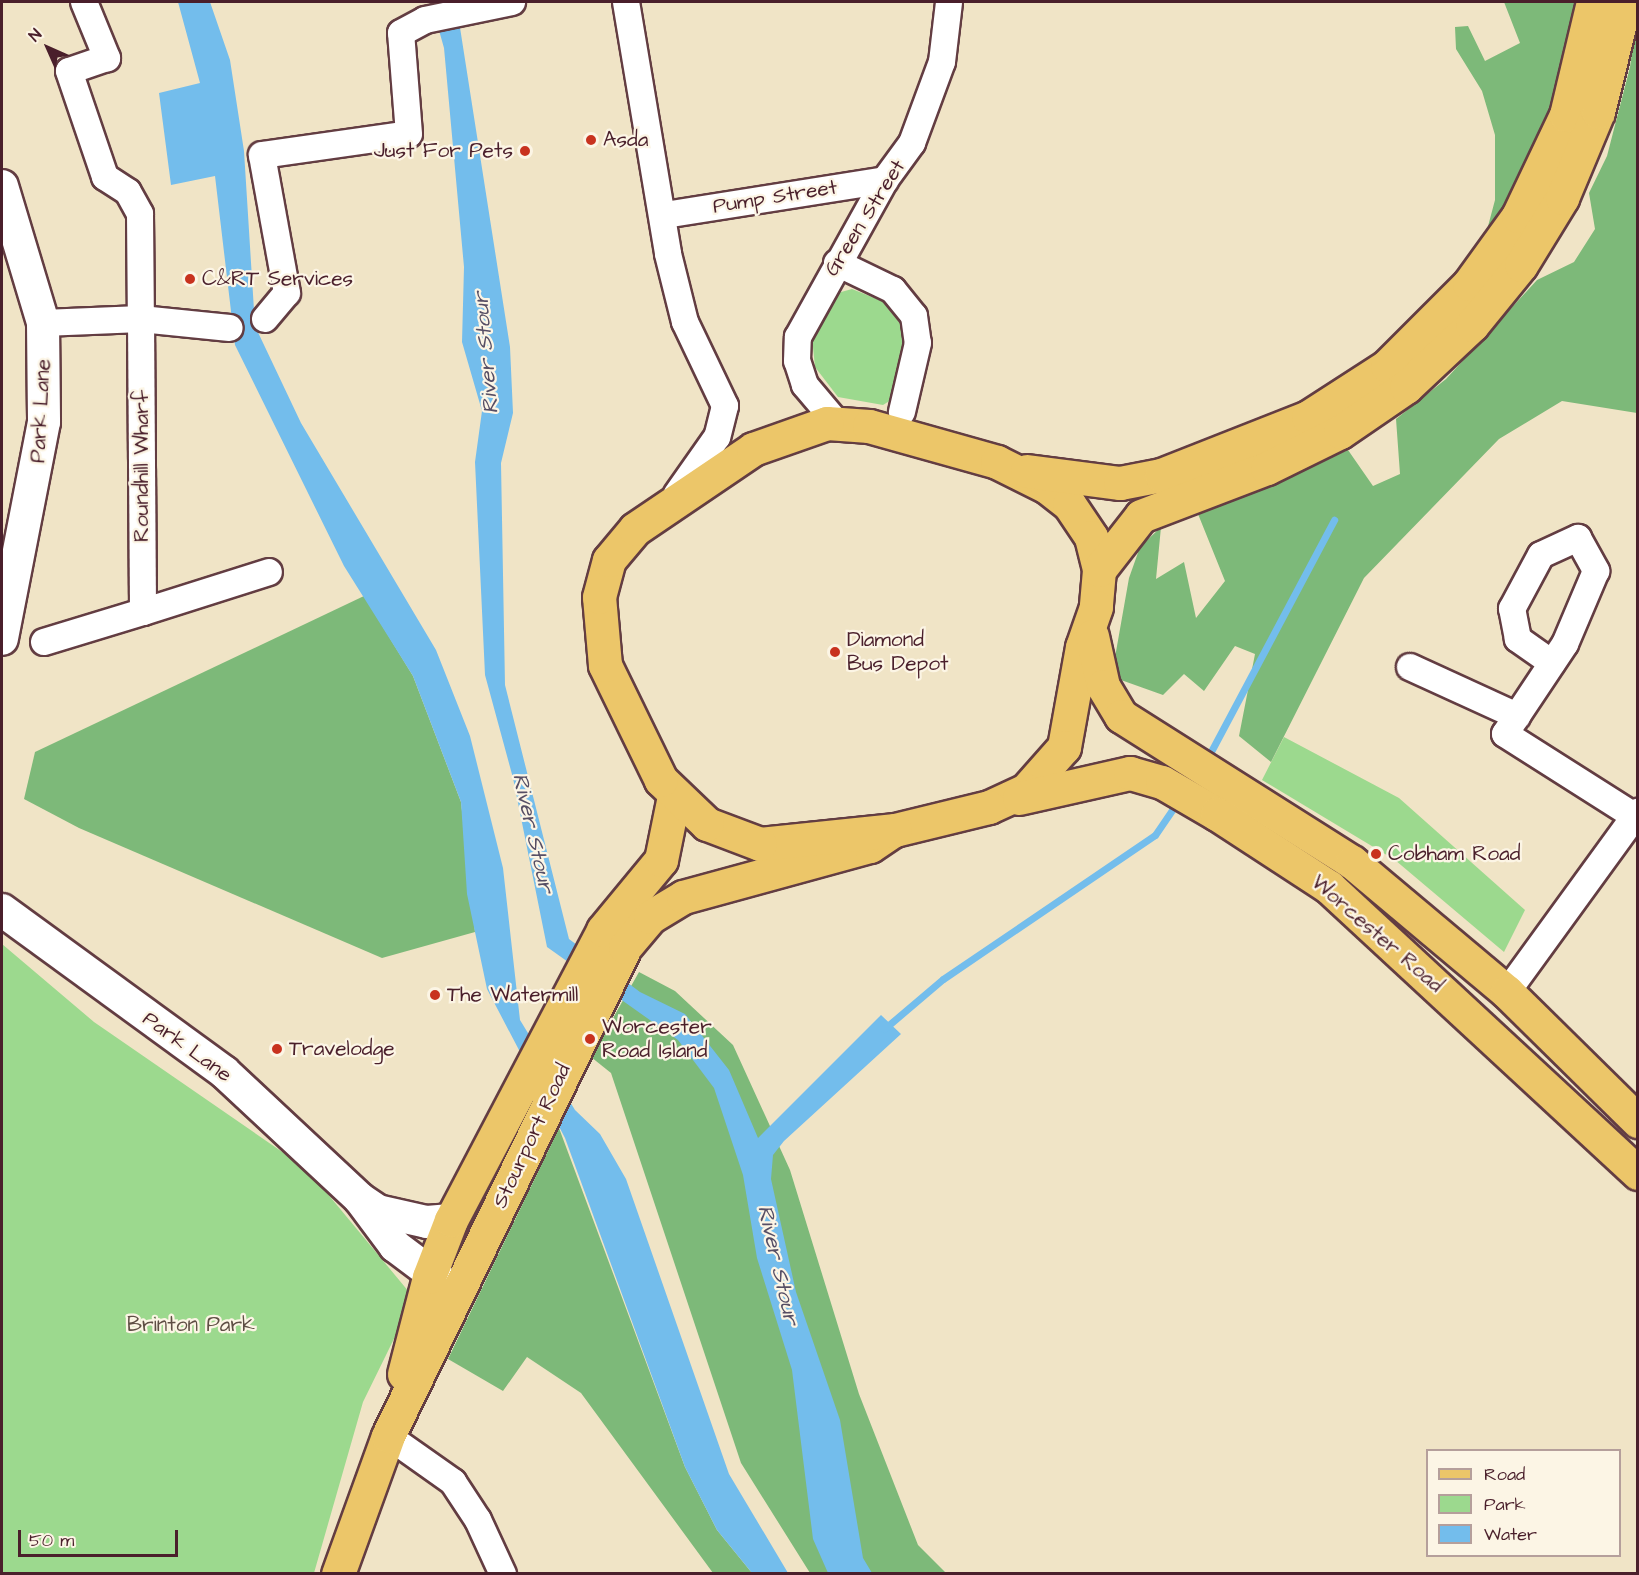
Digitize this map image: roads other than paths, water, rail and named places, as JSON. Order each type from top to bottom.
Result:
[{"type":"main road","points":[[1019,471],[1077,514],[1094,545],[1099,570],[1064,747],[1036,782],[1004,801],[896,830],[760,843],[707,824],[674,796],[609,676],[598,615],[613,554],[668,507],[771,440],[837,423],[869,426],[1019,471],[1120,483],[1161,475],[1308,417],[1387,366],[1457,298],[1518,216],[1566,115],[1593,2]]},
{"type":"main road","points":[[1099,570],[1141,516],[1267,468],[1340,432],[1423,373],[1472,325],[1521,265],[1562,198],[1598,112],[1625,2]]},
{"type":"main road","name":"Worcester Road","points":[[1090,622],[1098,674],[1114,707],[1136,729],[1182,752],[1235,783],[1315,836],[1507,992],[1638,1121]]},
{"type":"main road","name":"Worcester Road","points":[[1004,801],[1115,775],[1162,782],[1217,814],[1329,888],[1539,1078],[1638,1173]]},
{"type":"main road","name":"Stourport Road","points":[[388,1436],[460,1292],[527,1147],[564,1044],[578,974],[617,909],[661,860],[674,796]]},
{"type":"main road","name":"Stourport Road","points":[[338,1574],[388,1436],[429,1276],[451,1220],[515,1091],[564,1044],[624,948],[650,917],[683,897],[870,846],[896,830]]},
{"type":"main road","points":[[1293,865],[1315,836]]},
{"type":"main road","points":[[1539,1078],[1565,1050]]},
{"type":"street","name":"Roundhill Wharf","points":[[84,2],[107,58],[69,71],[105,177],[128,192],[140,214],[143,612]]},
{"type":"street","points":[[265,319],[287,292],[262,155],[409,134],[401,33],[425,20],[512,2]]},
{"type":"street","points":[[626,2],[685,322],[725,406],[717,437],[668,507]]},
{"type":"street","name":"Green Street","points":[[837,423],[805,385],[796,355],[804,320],[885,180],[912,143],[942,62],[949,2]]},
{"type":"street","name":"Pump Street","points":[[665,215],[885,180]]},
{"type":"street","name":"Park Lane","points":[[2,186],[44,323],[44,422],[10,556],[2,639]]},
{"type":"street","points":[[837,263],[892,290],[914,316],[918,343],[902,412]]},
{"type":"street","points":[[44,323],[141,319],[230,328]]},
{"type":"street","points":[[44,642],[269,572]]},
{"type":"street","points":[[1507,992],[1636,814],[1505,734],[1552,663]]},
{"type":"street","points":[[1410,667],[1517,716]]},
{"type":"street","name":"Park Lane","points":[[2,910],[224,1072],[360,1199],[378,1211],[427,1222],[451,1220]]},
{"type":"street","name":"Park Lane","points":[[360,1199],[395,1246],[429,1276],[460,1292]]},
{"type":"street","points":[[388,1436],[453,1482],[484,1529],[503,1574]]},
{"type":"water","points":[[178,2],[210,2],[230,60],[244,151],[255,326],[301,423],[436,650],[470,736],[503,868],[520,1020],[575,1110],[600,1134],[626,1179],[729,1474],[788,1573],[752,1573],[717,1530],[685,1467],[565,1138],[487,989],[467,894],[461,802],[413,676],[344,566],[235,345],[215,176],[171,185],[159,93],[200,83]]},
{"type":"water","name":"River Stour","points":[[431,2],[456,2],[510,347],[513,413],[501,463],[505,685],[569,939],[640,992],[685,1014],[729,1070],[758,1138],[881,1015],[901,1034],[784,1141],[773,1155],[771,1179],[796,1292],[840,1420],[863,1558],[872,1573],[828,1573],[813,1539],[792,1370],[757,1258],[743,1175],[714,1088],[678,1040],[547,947],[513,778],[485,675],[475,462],[482,411],[462,342],[464,267],[444,48]]},
{"type":"waterway","points":[[1207,759],[1334,520]]},
{"type":"waterway","points":[[884,1029],[943,979],[1155,835],[1179,800]]},
{"type":"place","name":"Asda","points":[[591,140]]},
{"type":"place","name":"Just For Pets","points":[[525,151]]},
{"type":"place","name":"C&RT Services","points":[[190,279]]},
{"type":"place","name":"Diamond Bus Depot","points":[[835,652]]},
{"type":"place","name":"Cobham Road","points":[[1376,854]]},
{"type":"place","name":"The Watermill","points":[[435,995]]},
{"type":"place","name":"Worcester Road Island","points":[[590,1039]]},
{"type":"place","name":"Travelodge","points":[[277,1049]]},
{"type":"park label","name":"Brinton Park","points":[[191,1325]]}]
